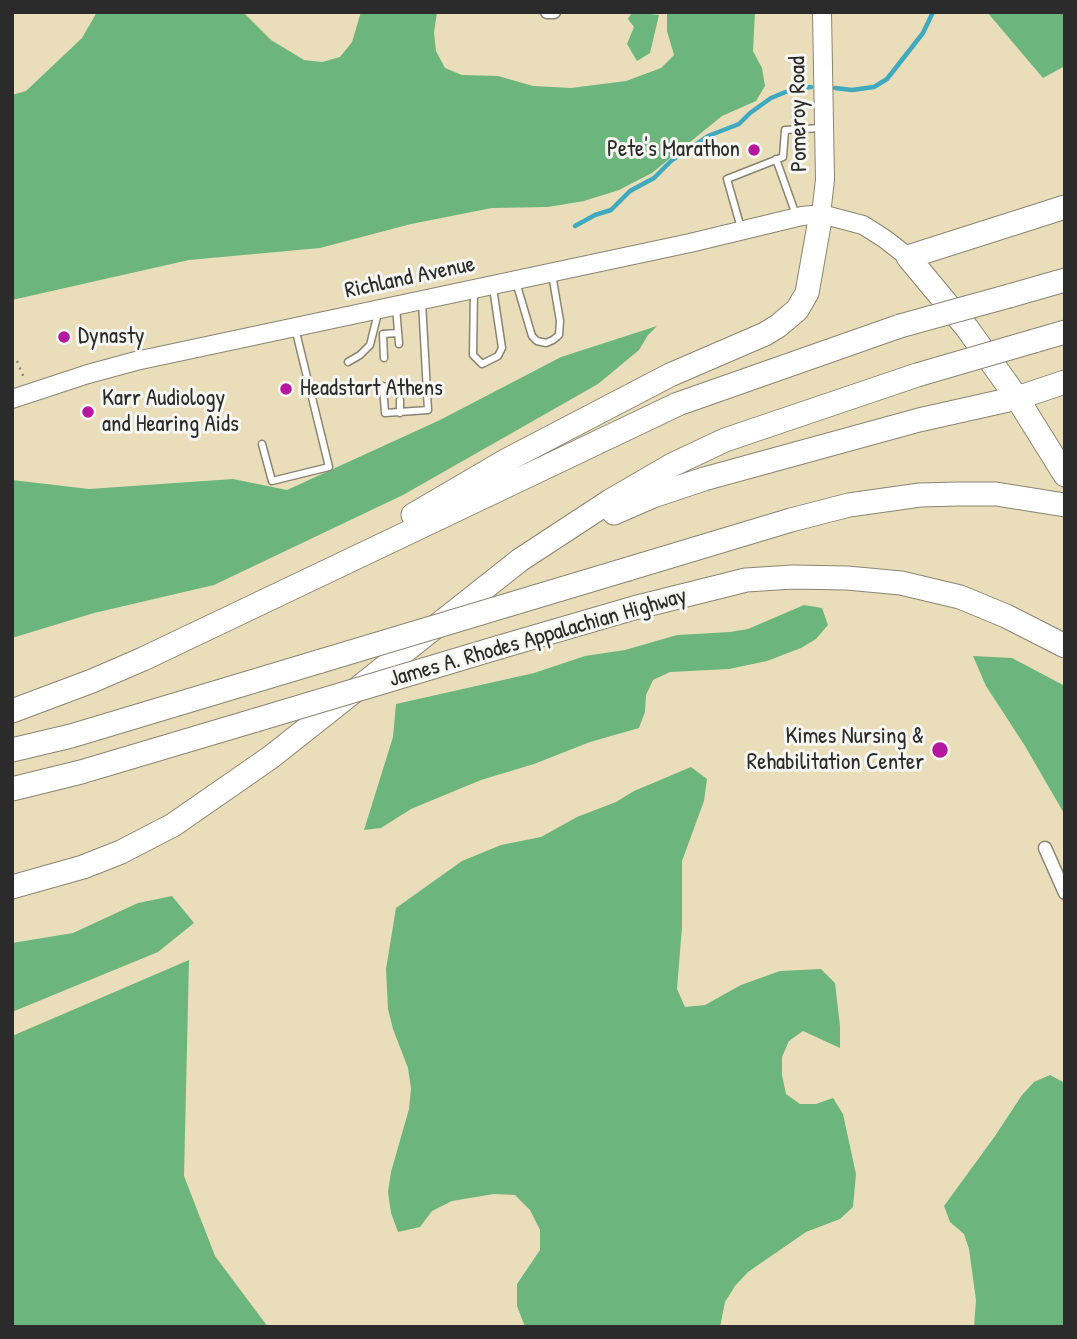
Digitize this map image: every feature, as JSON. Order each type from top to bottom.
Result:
[{"type":"highway","points":[[1065,207],[908,257],[967,328],[1017,398],[1065,475]]},
{"type":"highway","points":[[256,605],[507,460],[670,375],[779,326],[797,310],[807,293],[821,214]]},
{"type":"highway","points":[[12,710],[105,675],[678,404],[900,326],[1065,280]]},
{"type":"highway","points":[[12,887],[83,867],[121,852],[173,825],[271,757],[520,560],[610,501],[672,465],[725,440],[917,375],[1065,332]]},
{"type":"highway","points":[[520,560],[653,496],[704,479],[919,420],[1017,398],[1065,383]]},
{"type":"highway","name":"James A. Rhodes Appalachian Highway","points":[[12,750],[71,736],[791,520],[849,505],[920,495],[996,494],[1065,505]]},
{"type":"highway","name":"James A. Rhodes Appalachian Highway","points":[[12,789],[81,772],[634,608],[746,580],[847,578],[901,583],[960,597],[1006,616],[1065,646]]},
{"type":"main road","name":"Pomeroy Road","points":[[821,214],[825,180],[822,12]]},
{"type":"main road","name":"Richland Avenue","points":[[12,399],[136,361],[796,217],[821,214]]},
{"type":"main road","points":[[821,214],[863,225],[908,257]]},
{"type":"street","points":[[547,12],[554,12]]},
{"type":"street","points":[[1045,848],[1065,892]]},
{"type":"lane","points":[[741,230],[727,179],[783,157],[785,130],[824,128]]},
{"type":"lane","points":[[776,159],[796,217]]},
{"type":"lane","points":[[515,280],[532,336],[537,341],[546,343],[559,335],[560,321],[552,272]]},
{"type":"lane","points":[[474,289],[473,355],[482,364],[498,356],[502,348],[493,285]]},
{"type":"lane","points":[[383,386],[385,413],[428,410],[422,300]]},
{"type":"lane","points":[[387,307],[398,333],[398,344]]},
{"type":"lane","points":[[348,362],[370,345],[387,307]]},
{"type":"lane","points":[[262,444],[272,481],[329,467],[295,327]]},
{"type":"lane","points":[[384,358],[383,334],[398,333]]},
{"type":"lane","points":[[400,400],[400,413]]},
{"type":"path","points":[[18,361],[26,382]]},
{"type":"green space","points":[[97,12],[243,12],[271,40],[304,60],[322,62],[340,57],[352,42],[361,12],[437,12],[434,33],[436,51],[445,68],[462,75],[498,76],[533,86],[571,88],[626,81],[661,68],[674,55],[667,31],[667,12],[755,12],[753,51],[762,68],[765,86],[756,101],[722,116],[652,173],[619,190],[584,201],[548,207],[492,208],[411,224],[320,248],[189,260],[12,300],[12,95],[26,91],[82,38]]},
{"type":"green space","points":[[632,12],[659,15],[650,53],[637,61],[627,44],[634,27],[628,19]]},
{"type":"green space","points":[[987,12],[1065,12],[1065,66],[1043,78]]},
{"type":"green space","points":[[657,326],[639,350],[598,384],[403,495],[214,585],[94,613],[12,638],[12,480],[89,489],[233,479],[287,490],[440,420],[561,357]]},
{"type":"green space","points":[[804,605],[822,608],[828,625],[816,639],[801,648],[767,661],[729,669],[670,672],[653,680],[646,695],[645,712],[639,728],[481,780],[411,809],[381,828],[364,830],[393,737],[396,704],[534,673],[585,656],[625,650],[677,635],[748,629]]},
{"type":"green space","points":[[973,656],[1012,658],[1065,686],[1065,815],[986,686]]},
{"type":"green space","points":[[691,767],[707,779],[704,801],[682,861],[682,927],[677,989],[685,1007],[705,1005],[741,985],[780,971],[821,969],[835,983],[840,1048],[803,1031],[789,1041],[782,1057],[782,1075],[786,1094],[800,1104],[816,1104],[833,1098],[843,1114],[856,1174],[853,1207],[840,1219],[806,1232],[748,1272],[725,1302],[720,1327],[525,1327],[517,1306],[517,1284],[540,1250],[540,1230],[530,1210],[515,1195],[494,1194],[452,1201],[432,1211],[420,1227],[398,1232],[391,1213],[388,1192],[391,1172],[409,1109],[411,1089],[408,1068],[388,1009],[386,969],[396,908],[462,861],[501,845],[541,837],[577,817]]},
{"type":"green space","points":[[172,896],[194,923],[158,952],[12,1012],[12,943],[73,933],[138,903]]},
{"type":"green space","points":[[189,960],[184,1176],[215,1256],[268,1327],[12,1327],[12,1036]]},
{"type":"green space","points":[[1050,1075],[1065,1083],[1065,1327],[974,1327],[976,1300],[969,1249],[964,1234],[950,1222],[944,1206],[1022,1095],[1034,1082]]},
{"type":"waterway","points":[[835,88],[852,90],[874,87],[887,79],[923,33],[933,12]]},
{"type":"waterway","points":[[575,226],[611,210],[630,191],[654,178],[671,161],[708,136],[739,124],[771,98],[793,89],[811,87]]},
{"type":"place","name":"Pete's Marathon","points":[[754,150]]},
{"type":"place","name":"Dynasty","points":[[64,337]]},
{"type":"place","name":"Headstart Athens","points":[[286,389]]},
{"type":"place","name":"Karr Audiology and Hearing Aids","points":[[88,412]]},
{"type":"place","name":"Kimes Nursing & Rehabilitation Center","points":[[940,750]]}]
